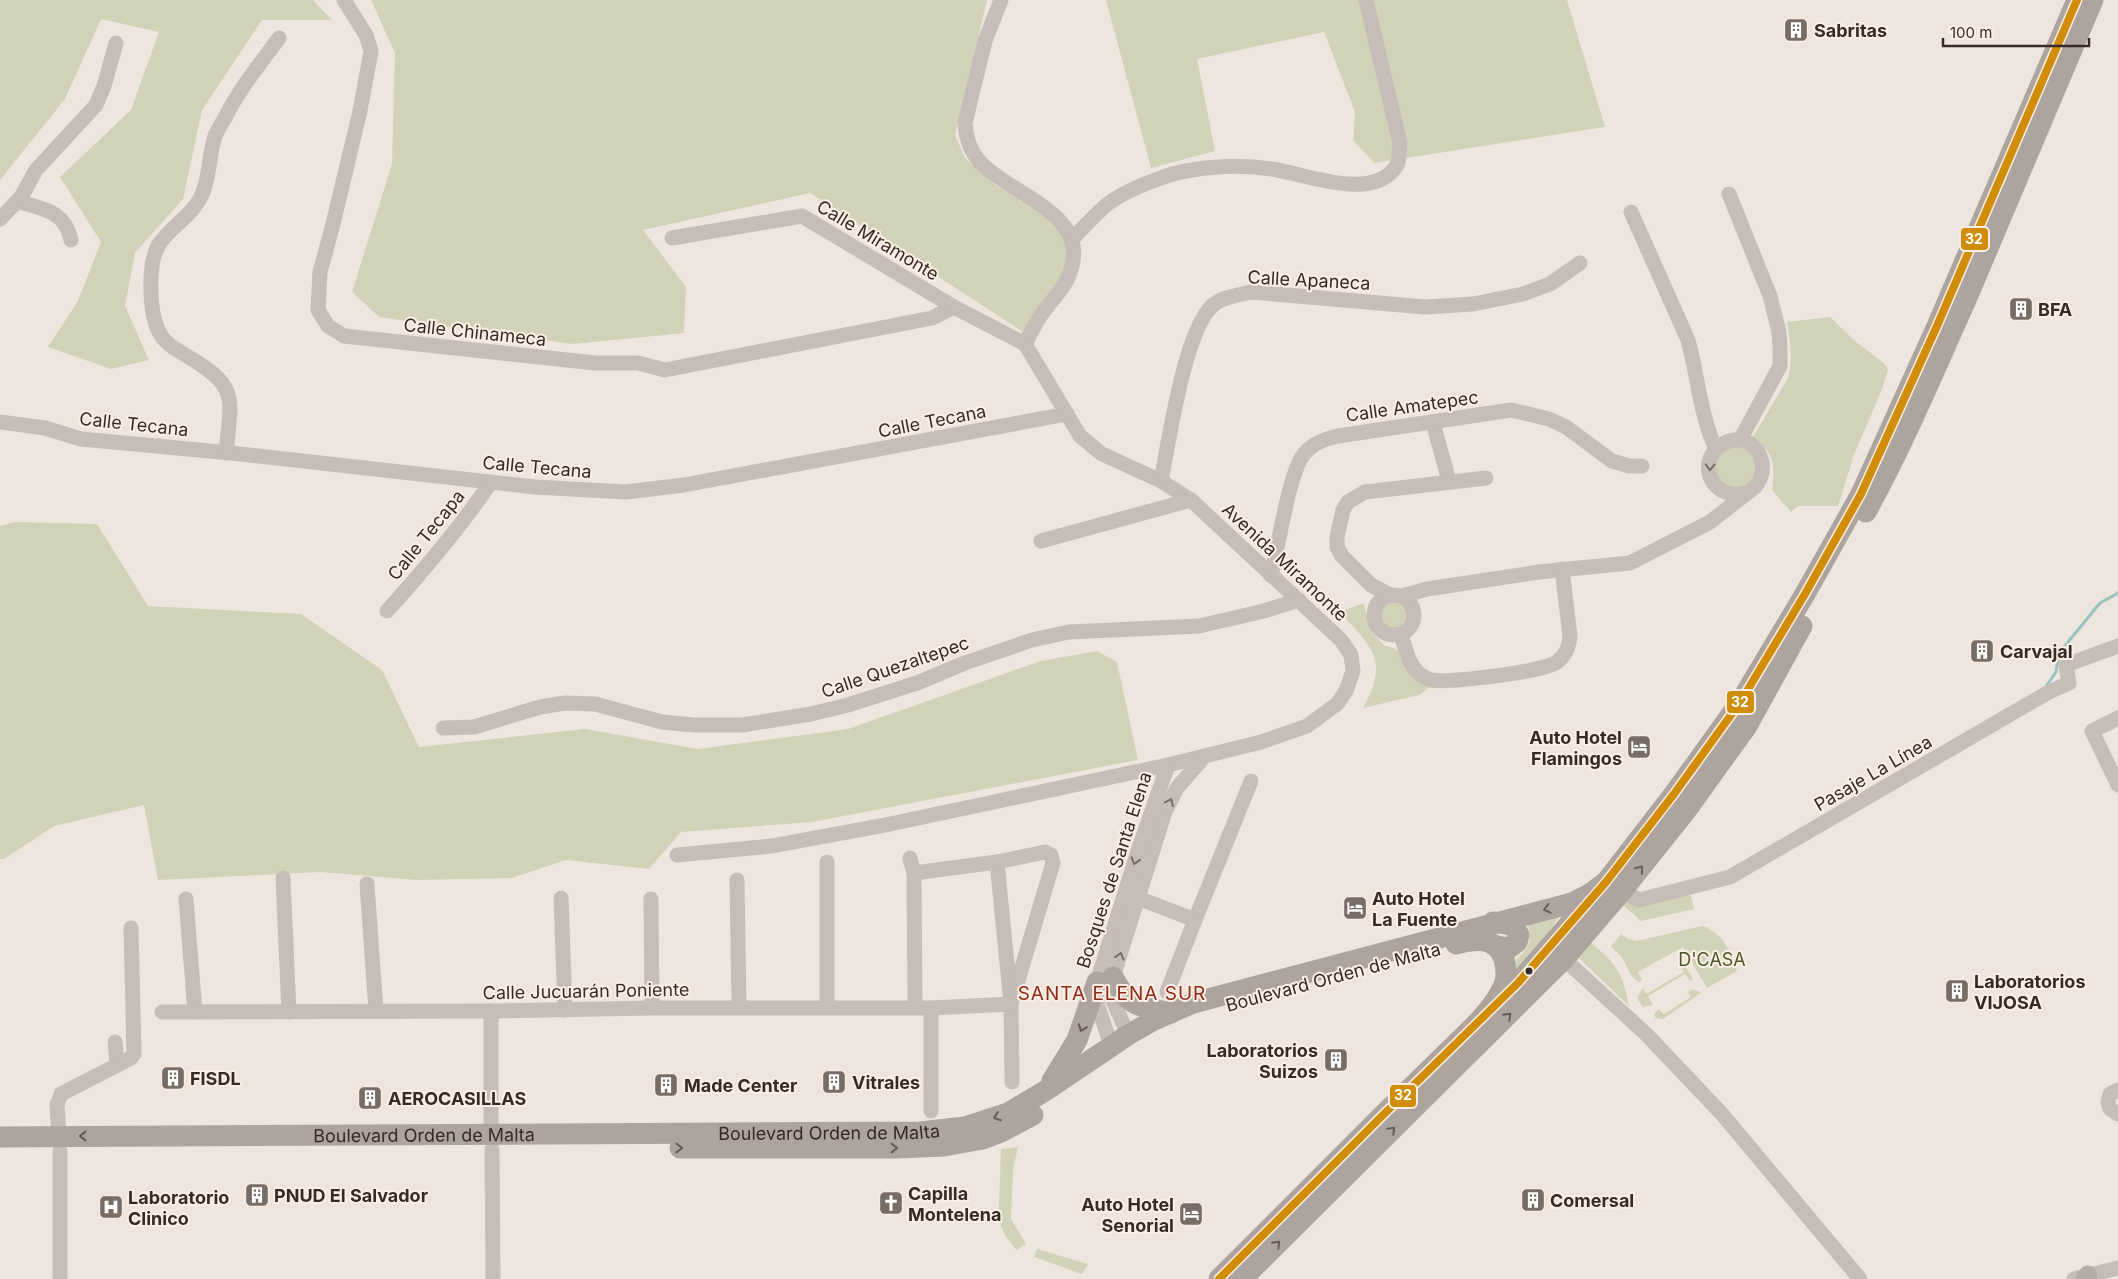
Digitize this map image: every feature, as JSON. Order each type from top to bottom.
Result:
[{"type":"highway","points":[[1242,1279],[1564,959],[1674,794],[1741,702],[1810,586],[1861,494],[1937,326],[2077,0]]},
{"type":"highway","points":[[1219,1279],[1518,983],[1685,812],[1747,726],[1894,462],[2093,0]]},
{"type":"highway","points":[[2054,93],[2073,61],[2099,0]]},
{"type":"highway","name":"Boulevard Orden de Malta","points":[[0,1150],[59,1144],[492,1142],[920,1132],[965,1127],[1008,1113],[1045,1091],[1120,1040],[1169,1002],[1212,997],[1572,902],[1614,886]]},
{"type":"highway","points":[[1493,922],[1513,925],[1519,935],[1517,942],[1509,948],[1497,946]]},
{"type":"highway","name":"Boulevard Orden de Malta","points":[[492,1142],[897,1148],[956,1145],[983,1139],[1001,1132],[1058,1099],[1149,1038],[1210,1010],[1473,939],[1487,941],[1497,946]]},
{"type":"highway","points":[[1474,1027],[1488,1010],[1504,984],[1506,967],[1497,946]]},
{"type":"highway","points":[[1045,1091],[1078,1040],[1105,980],[1130,1001],[1169,1002]]},
{"type":"highway","name":"Boulevard Orden de Malta","points":[[0,1137],[59,1144]]},
{"type":"street","name":"Calle Chinameca","points":[[344,0],[366,35],[371,51],[360,111],[320,272],[318,310],[328,326],[344,336],[595,363],[638,363],[665,370],[932,318],[954,307]]},
{"type":"street","points":[[1001,0],[999,1],[982,50],[965,123],[966,137],[972,151],[982,164],[1060,220],[1072,239],[1074,256],[1066,284],[1043,311],[1025,344]]},
{"type":"street","points":[[1072,239],[1106,205],[1160,178],[1190,170],[1219,167],[1271,169],[1362,186],[1386,178],[1398,164],[1400,143],[1366,0]]},
{"type":"street","points":[[226,453],[230,402],[226,386],[217,375],[169,345],[159,332],[154,317],[151,297],[152,266],[158,244],[194,208],[203,192],[216,134],[235,98],[279,38]]},
{"type":"street","points":[[0,219],[17,201],[36,170],[96,105],[104,86],[116,43]]},
{"type":"street","points":[[1729,194],[1770,296],[1778,332],[1780,366],[1750,423],[1743,441]]},
{"type":"street","points":[[17,201],[45,209],[57,215],[68,226],[71,240]]},
{"type":"street","points":[[1632,212],[1688,340],[1707,430],[1720,446]]},
{"type":"street","name":"Calle Miramonte","points":[[672,238],[802,216],[954,307],[1025,344]]},
{"type":"street","name":"Calle Apaneca","points":[[1161,481],[1179,389],[1194,336],[1202,320],[1213,305],[1233,296],[1251,292],[1425,307],[1472,304],[1523,294],[1550,284],[1580,263]]},
{"type":"street","name":"Avenida Miramonte","points":[[677,855],[798,841],[920,818],[1168,765],[1261,742],[1307,726],[1337,704],[1346,691],[1353,671],[1351,655],[1341,640],[1191,500],[1161,481],[1102,454],[1080,436],[1025,344]]},
{"type":"street","name":"Calle Amatepec","points":[[1272,576],[1294,472],[1304,454],[1319,441],[1338,436],[1511,410],[1549,419],[1566,427],[1612,461],[1629,466],[1642,466]]},
{"type":"street","name":"Calle Tecana","points":[[0,422],[45,428],[81,439],[535,487],[626,492],[684,486],[1067,414]]},
{"type":"street","points":[[1433,423],[1449,482]]},
{"type":"street","points":[[1373,613],[1378,601],[1427,589],[1562,569],[1614,566],[1630,563],[1710,522],[1759,483],[1764,468],[1759,452],[1743,441],[1720,446],[1710,458],[1711,479],[1717,487],[1730,495],[1746,493]]},
{"type":"street","points":[[1414,617],[1412,605],[1371,585],[1342,556],[1337,547],[1336,537],[1343,510],[1348,502],[1366,492],[1486,478]]},
{"type":"street","name":"Calle Tecapa","points":[[387,611],[474,508],[491,482]]},
{"type":"street","points":[[1710,522],[1714,513],[1717,487]]},
{"type":"street","points":[[1041,541],[1191,500]]},
{"type":"street","points":[[1401,634],[1415,669],[1430,680],[1450,681],[1542,668],[1555,664],[1564,655],[1569,645],[1570,636],[1562,569]]},
{"type":"street","points":[[1371,585],[1376,625],[1380,630],[1391,636],[1401,634],[1409,629],[1417,602],[1427,589]]},
{"type":"street","name":"Calle Quezaltepec","points":[[443,728],[474,727],[540,707],[565,703],[595,704],[662,722],[694,726],[742,725],[848,706],[917,683],[965,663],[1032,640],[1069,632],[1199,626],[1264,612],[1299,600]]},
{"type":"street","name":"Pasaje La Línea","points":[[1614,886],[1638,900],[1730,877],[2049,692],[2070,683],[2066,665],[2118,646]]},
{"type":"street","points":[[2118,718],[2092,731],[2118,785]]},
{"type":"street","name":"Bosques de Santa Elena","points":[[1105,980],[1138,898],[1170,800],[1185,778],[1204,756]]},
{"type":"street","name":"Bosques de Santa Elena","points":[[1120,1040],[1112,998],[1105,980],[1138,851],[1168,765]]},
{"type":"street","points":[[1169,1002],[1196,920],[1251,781]]},
{"type":"street","points":[[915,1007],[912,865],[997,862],[1045,852],[1050,854],[1053,860],[1011,1004]]},
{"type":"street","points":[[827,862],[827,1007]]},
{"type":"street","points":[[997,862],[1011,1004],[1012,1082]]},
{"type":"street","points":[[283,878],[289,1012]]},
{"type":"street","points":[[737,880],[739,1007]]},
{"type":"street","points":[[367,884],[376,1012]]},
{"type":"street","points":[[561,898],[565,1010]]},
{"type":"street","points":[[1138,898],[1196,920]]},
{"type":"street","points":[[186,899],[195,1012]]},
{"type":"street","points":[[651,899],[652,1008]]},
{"type":"street","points":[[60,1279],[58,1105],[61,1094],[131,1058],[134,1054],[131,928]]},
{"type":"street","points":[[1564,959],[1646,1034],[1722,1114],[1860,1279]]},
{"type":"street","name":"Calle Jucuarán Poniente","points":[[162,1012],[491,1012],[739,1007],[931,1008],[1011,1004]]},
{"type":"street","points":[[931,1008],[931,1111]]},
{"type":"street","points":[[491,1012],[493,1279]]},
{"type":"street","points":[[115,1042],[117,1064]]},
{"type":"street","points":[[2118,1090],[2110,1094],[2108,1102],[2110,1110],[2118,1114]]},
{"type":"street","points":[[2082,1278],[2118,1268]]},
{"type":"green space","points":[[0,0],[313,0],[332,20],[262,20],[202,110],[183,199],[135,253],[125,306],[149,360],[111,369],[48,347],[78,301],[101,242],[60,177],[131,110],[159,32],[101,19],[65,99],[0,180]]},
{"type":"green space","points":[[371,0],[987,0],[955,135],[965,158],[994,184],[1056,222],[1066,239],[1070,258],[1058,284],[1023,332],[810,193],[643,230],[686,287],[684,333],[573,344],[379,317],[352,292],[392,164],[395,53]]},
{"type":"green space","points":[[1106,0],[1567,0],[1605,127],[1374,163],[1353,140],[1355,112],[1324,32],[1197,59],[1215,151],[1151,168]]},
{"type":"green space","points":[[1830,317],[1855,341],[1885,364],[1888,370],[1854,455],[1838,506],[1798,506],[1791,512],[1772,490],[1773,470],[1770,455],[1753,437],[1788,378],[1791,357],[1787,322]]},
{"type":"green space","points":[[1732,446],[1747,448],[1759,466],[1750,486],[1729,489],[1715,474],[1718,457]]},
{"type":"green space","points":[[14,522],[97,524],[148,606],[301,614],[382,670],[419,747],[585,729],[698,749],[848,729],[1041,661],[1097,651],[1117,662],[1138,760],[812,822],[681,832],[649,869],[566,860],[512,878],[417,880],[321,872],[158,880],[144,805],[54,826],[4,859],[0,859],[0,526]]},
{"type":"green space","points":[[1394,599],[1400,600],[1405,604],[1409,609],[1409,621],[1405,626],[1400,630],[1394,631],[1388,630],[1383,626],[1379,621],[1378,615],[1379,609],[1383,604],[1388,600]]},
{"type":"green space","points":[[1364,603],[1369,626],[1377,638],[1385,646],[1396,649],[1430,687],[1419,695],[1363,708],[1375,678],[1376,666],[1374,656],[1368,645],[1339,612]]},
{"type":"green space","name":"D'CASA","points":[[1689,888],[1694,909],[1641,921],[1621,903],[1629,895]]},
{"type":"green space","points":[[1560,914],[1546,938],[1512,978],[1511,964],[1524,952],[1529,942],[1530,931],[1528,925]]},
{"type":"green space","name":"D'CASA","points":[[1702,926],[1721,938],[1729,950],[1737,971],[1707,988],[1683,947],[1638,972],[1642,980],[1638,982],[1631,975],[1622,957],[1611,947],[1621,934],[1628,939],[1637,941]]},
{"type":"green space","points":[[1590,942],[1617,970],[1624,985],[1629,1006],[1577,956]]},
{"type":"green space","name":"D'CASA","points":[[1683,963],[1693,979],[1690,981],[1685,974],[1648,996],[1653,1005],[1643,1007],[1638,1000],[1638,996],[1643,988],[1646,994],[1684,972],[1681,965]]},
{"type":"green space","name":"D'CASA","points":[[1693,989],[1701,993],[1663,1019],[1656,1018],[1654,1015],[1658,1009],[1664,1014],[1691,997],[1688,992]]},
{"type":"green space","points":[[1018,1147],[1013,1169],[1011,1219],[1026,1244],[1017,1250],[1003,1230],[999,1212],[1001,1149]]},
{"type":"green space","points":[[1037,1249],[1088,1264],[1082,1274],[1034,1257]]},
{"type":"waterway","points":[[2047,685],[2056,672],[2059,653],[2100,603],[2118,593]]},
{"type":"transit line","name":"32","points":[[1219,1279],[1518,983],[1606,882],[1674,794],[1741,701],[1805,594],[1861,494],[1937,326],[2077,0]]},
{"type":"place","name":"Sabritas","points":[[1796,30]]},
{"type":"place","name":"BFA","points":[[2021,309]]},
{"type":"place","name":"Carvajal","points":[[1982,651]]},
{"type":"place","name":"Auto Hotel Flamingos","points":[[1639,747]]},
{"type":"place","name":"Auto Hotel La Fuente","points":[[1355,908]]},
{"type":"place","name":"Laboratorios VIJOSA","points":[[1957,991]]},
{"type":"place","name":"Laboratorios Suizos","points":[[1336,1060]]},
{"type":"place","name":"FISDL","points":[[173,1078]]},
{"type":"place","name":"Vitrales","points":[[834,1082]]},
{"type":"place","name":"Made Center","points":[[666,1085]]},
{"type":"place","name":"AEROCASILLAS","points":[[370,1098]]},
{"type":"place","name":"PNUD El Salvador","points":[[257,1195]]},
{"type":"place","name":"Comersal","points":[[1533,1200]]},
{"type":"place","name":"Capilla Montelena","points":[[891,1203]]},
{"type":"place","name":"Laboratorio Clinico","points":[[111,1207]]},
{"type":"place","name":"Auto Hotel Senorial","points":[[1191,1214]]},
{"type":"district","name":"SANTA ELENA SUR","points":[[1112,993]]}]
